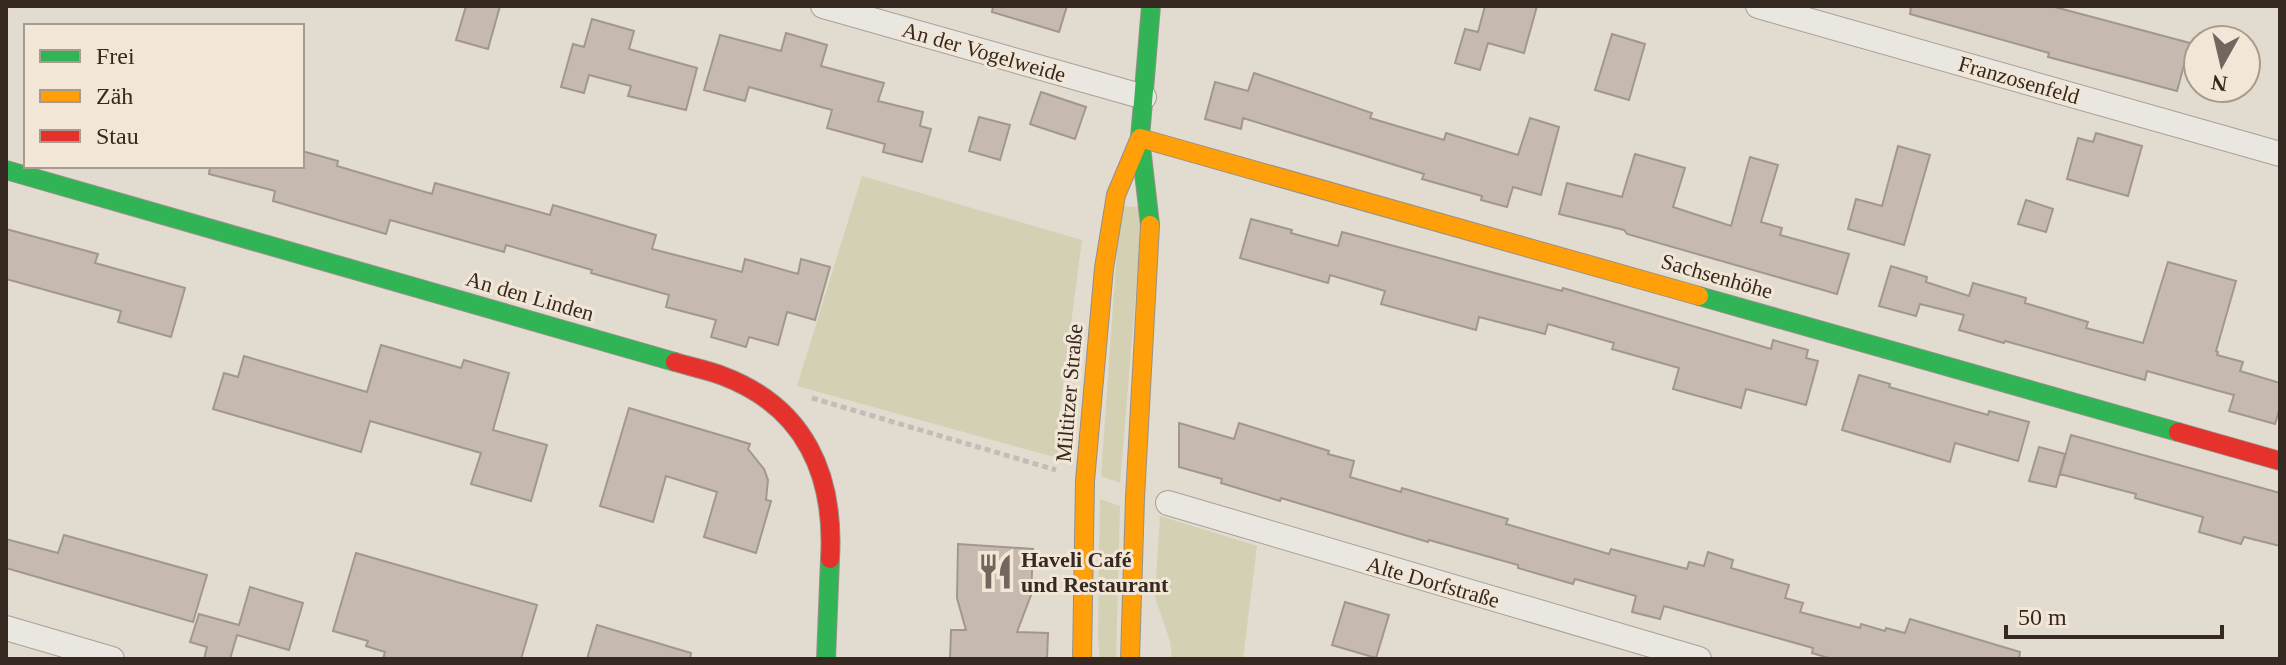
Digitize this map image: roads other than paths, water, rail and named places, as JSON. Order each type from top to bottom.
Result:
[{"type":"street","name":"An der Vogelweide","points":[[823,6],[1144,97]]},
{"type":"street","name":"Miltitzer Straße","points":[[1130,659],[1150,218],[1140,138],[1151,6]]},
{"type":"street","name":"Franzosenfeld","points":[[1758,6],[2280,154]]},
{"type":"street","name":"Miltitzer Straße","points":[[1082,659],[1085,481],[1091,396],[1112,215],[1116,195],[1140,138]]},
{"type":"street","name":"Sachsenhöhe","points":[[1140,138],[2280,461]]},
{"type":"street","name":"An den Linden","points":[[6,170],[723,376],[748,386],[784,413],[802,433],[827,493],[832,519],[826,659]]},
{"type":"street","name":"Alte Dorfstraße","points":[[1168,503],[1699,659]]},
{"type":"street","points":[[6,628],[112,659]]},
{"type":"place","name":"Haveli Café und Restaurant","points":[[995,572]]}]
